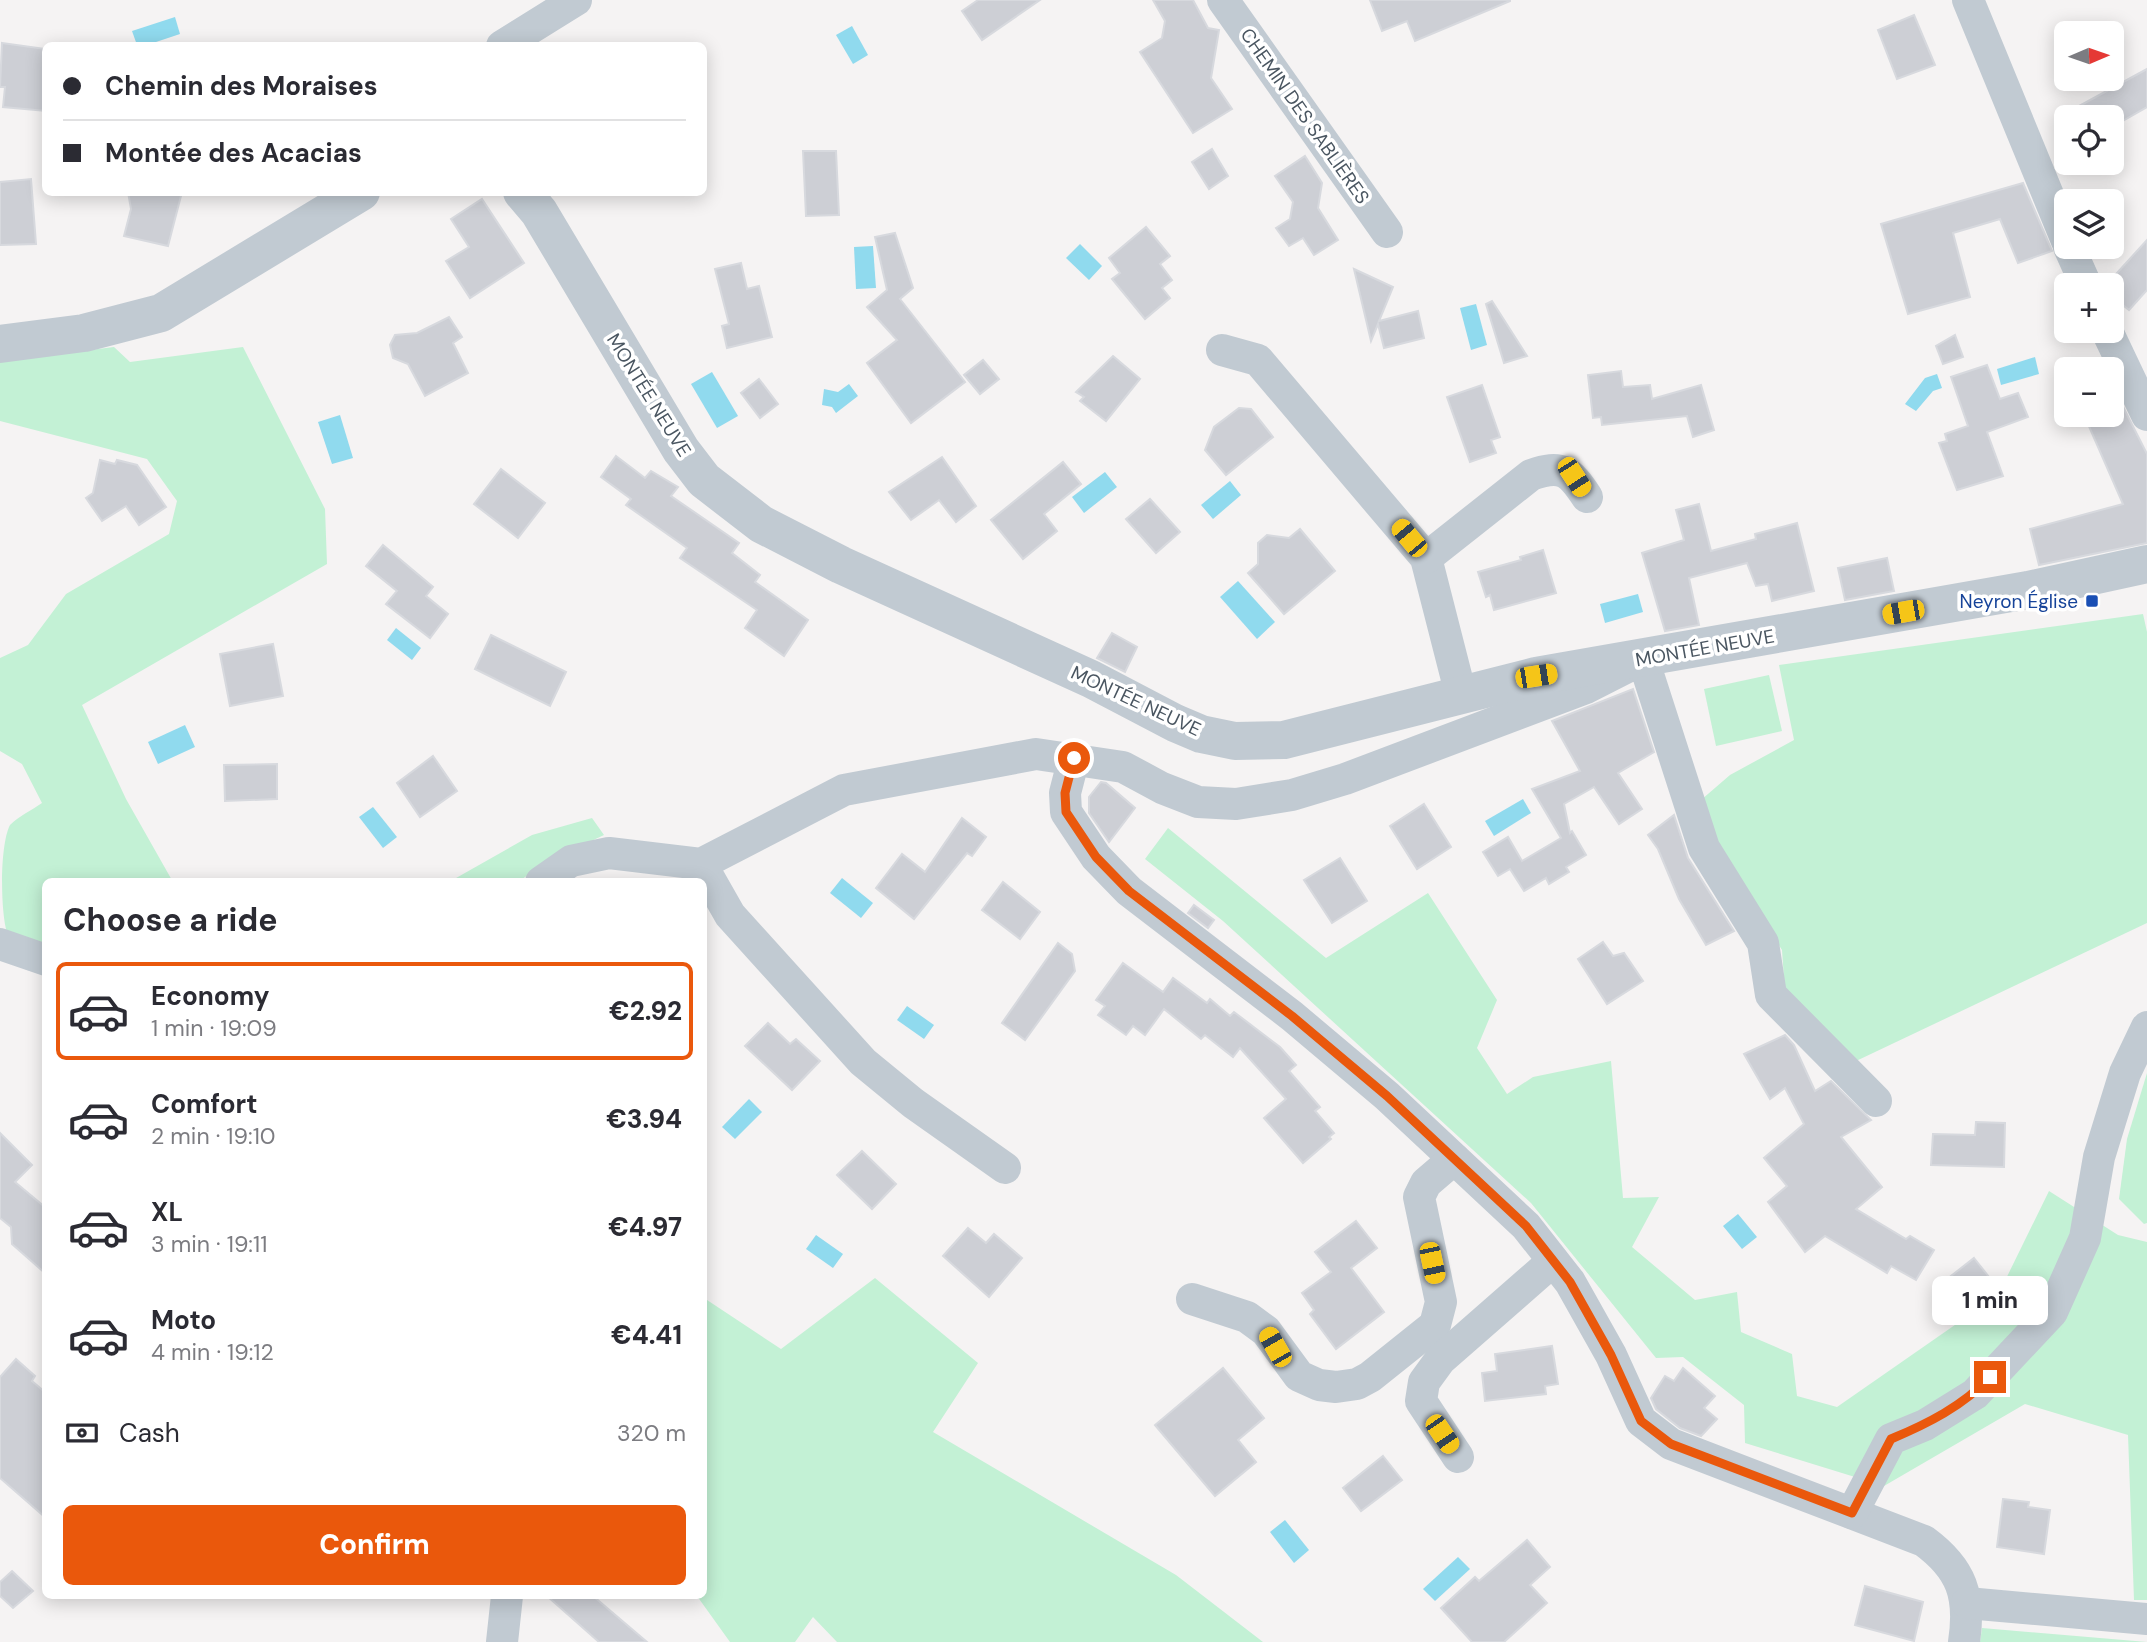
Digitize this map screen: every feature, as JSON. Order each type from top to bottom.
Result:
[{"type":"street","points":[[508,42],[576,0]]},
{"type":"street","name":"CHEMIN DES SABLIÈRES","points":[[1223,0],[1387,232]]},
{"type":"street","points":[[1968,0],[2054,209]]},
{"type":"street","points":[[0,344],[84,334],[161,313],[354,196]]},
{"type":"street","name":"MONTÉE NEUVE","points":[[525,196],[538,212],[681,450],[704,480],[761,523],[841,565],[1091,679],[1202,734],[1235,741],[1284,740],[1536,676],[2028,590],[2147,565]]},
{"type":"street","points":[[2113,343],[2147,415]]},
{"type":"street","points":[[1222,350],[1258,360],[1426,558],[1461,695]]},
{"type":"street","points":[[1426,558],[1531,475],[1550,468],[1561,471],[1574,477],[1587,497]]},
{"type":"street","points":[[547,878],[571,861],[609,853],[701,864],[844,790],[1036,754],[1123,767],[1161,788],[1198,802],[1236,804],[1292,795],[1345,779],[1586,688],[1643,659],[1704,848],[1763,943],[1771,995],[1876,1101]]},
{"type":"street","points":[[1065,757],[1066,812],[1096,857],[1129,891],[1292,1016],[1387,1096],[1526,1226],[1570,1282],[1611,1355],[1641,1421],[1671,1444],[1924,1541],[1944,1556],[1959,1576],[1967,1603],[1964,1642]]},
{"type":"street","points":[[701,864],[730,915],[863,1062],[913,1103],[1005,1168]]},
{"type":"street","points":[[0,944],[42,959]]},
{"type":"street","points":[[1852,1513],[1891,1439],[1925,1425],[1975,1394],[2053,1312],[2085,1238],[2099,1157],[2125,1073],[2147,1027]]},
{"type":"street","points":[[1192,1298],[1247,1317],[1266,1331],[1299,1376],[1319,1385],[1336,1387],[1370,1377],[1435,1325],[1441,1302],[1419,1197],[1426,1183],[1454,1159]]},
{"type":"street","points":[[1458,1457],[1420,1401],[1423,1382],[1440,1360],[1553,1261]]},
{"type":"street","points":[[502,1642],[507,1599]]},
{"type":"street","points":[[1967,1603],[2147,1619]]},
{"type":"green space","points":[[114,347],[130,362],[243,347],[325,509],[327,564],[82,705],[126,799],[171,878],[42,878],[42,943],[7,933],[3,909],[4,847],[10,825],[42,803],[22,764],[0,751],[0,658],[28,645],[66,594],[169,534],[177,501],[147,459],[0,421],[0,361]]},
{"type":"green space","points":[[2143,614],[2147,632],[2147,923],[1854,1062],[1785,993],[1782,950],[1721,856],[1701,800],[1730,775],[1794,740],[1779,665]]},
{"type":"green space","points":[[1769,675],[1782,731],[1716,746],[1704,689]]},
{"type":"green space","points":[[592,818],[604,835],[545,863],[524,878],[456,878],[532,835]]},
{"type":"green space","points":[[1168,828],[1326,958],[1428,893],[1497,1000],[1477,1048],[1507,1094],[1533,1077],[1611,1061],[1623,1198],[1659,1197],[1632,1247],[1695,1300],[1737,1292],[1741,1332],[1792,1354],[1797,1396],[1837,1407],[1998,1295],[2049,1191],[2118,1235],[2147,1242],[2147,1600],[2134,1600],[2128,1435],[2025,1404],[1884,1486],[1745,1443],[1744,1405],[1683,1357],[1656,1358],[1531,1203],[1223,921],[1145,859]]},
{"type":"green space","points":[[2147,1073],[2147,1223],[2144,1224],[2119,1199],[2127,1139]]},
{"type":"green space","points":[[875,1278],[978,1363],[933,1432],[1176,1575],[1263,1642],[837,1642],[813,1617],[795,1642],[730,1642],[699,1599],[707,1599],[707,1300],[781,1349]]},
{"type":"green space","points":[[1982,1628],[2147,1642],[1980,1642]]},
{"type":"water","points":[[175,17],[180,34],[156,42],[136,42],[132,31]]},
{"type":"water","points":[[852,26],[868,55],[853,64],[836,35]]},
{"type":"water","points":[[1080,244],[1102,266],[1089,280],[1066,258]]},
{"type":"water","points":[[873,246],[876,288],[856,289],[854,247]]},
{"type":"water","points":[[1476,304],[1487,345],[1471,350],[1460,308]]},
{"type":"water","points":[[2035,357],[2039,374],[2001,385],[1997,369]]},
{"type":"water","points":[[712,372],[738,416],[717,428],[691,384]]},
{"type":"water","points":[[1937,374],[1942,388],[1933,391],[1916,411],[1905,404],[1925,378]]},
{"type":"water","points":[[849,384],[858,396],[836,413],[832,407],[822,405],[824,389],[838,392]]},
{"type":"water","points":[[340,415],[353,458],[332,464],[318,422]]},
{"type":"water","points":[[1105,472],[1117,487],[1084,513],[1072,497]]},
{"type":"water","points":[[1230,481],[1241,495],[1213,519],[1201,505]]},
{"type":"water","points":[[1238,581],[1275,622],[1257,639],[1220,597]]},
{"type":"water","points":[[1638,594],[1643,612],[1605,623],[1600,604]]},
{"type":"water","points":[[396,628],[421,648],[412,660],[387,640]]},
{"type":"water","points":[[185,725],[195,747],[158,764],[148,742]]},
{"type":"water","points":[[1523,799],[1531,813],[1494,836],[1485,821]]},
{"type":"water","points":[[373,807],[397,837],[383,848],[359,817]]},
{"type":"water","points":[[842,878],[873,903],[861,918],[830,893]]},
{"type":"water","points":[[907,1006],[934,1025],[924,1039],[897,1020]]},
{"type":"water","points":[[749,1099],[762,1112],[735,1139],[722,1127]]},
{"type":"water","points":[[1738,1214],[1757,1237],[1742,1249],[1723,1226]]},
{"type":"water","points":[[816,1235],[843,1254],[833,1268],[806,1249]]},
{"type":"water","points":[[1285,1520],[1309,1550],[1294,1563],[1270,1532]]},
{"type":"water","points":[[1458,1557],[1470,1569],[1435,1601],[1423,1589]]},
{"type":"building","points":[[978,0],[1040,0],[982,40],[962,11]]},
{"type":"building","points":[[1153,0],[1193,0],[1208,28],[1219,30],[1211,78],[1232,109],[1193,133],[1140,52],[1162,38],[1165,21]]},
{"type":"building","points":[[1370,0],[1510,1],[1415,41],[1407,21],[1382,31]]},
{"type":"building","points":[[1914,15],[1935,65],[1897,79],[1878,30]]},
{"type":"building","points":[[2,43],[42,48],[42,111],[3,107],[5,87],[0,87]]},
{"type":"building","points":[[2147,69],[2147,107],[2124,120],[2124,105],[2081,105],[2107,91],[2124,91],[2124,82]]},
{"type":"building","points":[[1212,149],[1228,176],[1209,189],[1192,162]]},
{"type":"building","points":[[803,151],[836,151],[839,215],[806,216]]},
{"type":"building","points":[[1305,156],[1322,183],[1318,208],[1338,240],[1314,255],[1303,238],[1289,246],[1276,228],[1290,219],[1293,202],[1275,176]]},
{"type":"building","points":[[31,179],[36,244],[0,245],[0,182]]},
{"type":"building","points":[[2023,183],[2052,251],[2018,263],[2000,219],[1953,233],[1970,297],[1908,314],[1881,224]]},
{"type":"building","points":[[129,196],[181,196],[168,246],[124,236],[131,209]]},
{"type":"building","points":[[482,199],[524,263],[470,298],[446,261],[469,247],[451,219]]},
{"type":"building","points":[[1146,227],[1170,256],[1160,264],[1172,280],[1162,288],[1170,298],[1145,319],[1112,279],[1120,273],[1109,258]]},
{"type":"building","points":[[895,233],[913,288],[900,299],[965,382],[911,423],[867,363],[897,340],[867,307],[887,290],[875,237]]},
{"type":"building","points":[[2147,240],[2147,290],[2129,310],[2124,306],[2124,273],[2117,273]]},
{"type":"building","points":[[741,263],[747,289],[759,286],[772,337],[727,348],[722,326],[729,324],[715,269]]},
{"type":"building","points":[[1354,269],[1393,287],[1379,321],[1418,311],[1424,338],[1384,348],[1378,324],[1371,341]]},
{"type":"building","points":[[1492,301],[1527,356],[1504,363],[1486,304]]},
{"type":"building","points":[[449,317],[462,337],[453,343],[468,373],[425,396],[408,364],[393,358],[390,345],[395,335],[417,333]]},
{"type":"building","points":[[1955,335],[1963,357],[1943,364],[1936,346]]},
{"type":"building","points":[[1113,356],[1140,379],[1106,421],[1080,401],[1084,397],[1076,392]]},
{"type":"building","points":[[983,360],[999,379],[980,394],[964,375]]},
{"type":"building","points":[[1987,365],[2000,399],[2018,393],[2028,417],[1987,432],[2003,476],[1957,490],[1939,443],[1947,441],[1945,434],[1968,426],[1951,377]]},
{"type":"building","points":[[1621,371],[1623,387],[1650,385],[1652,399],[1701,385],[1714,430],[1693,437],[1687,416],[1602,425],[1601,417],[1593,418],[1588,375]]},
{"type":"building","points":[[759,379],[778,404],[760,418],[741,393]]},
{"type":"building","points":[[1482,385],[1500,437],[1491,440],[1496,453],[1470,462],[1447,397]]},
{"type":"building","points":[[1239,408],[1251,409],[1273,437],[1226,475],[1205,450],[1214,427]]},
{"type":"building","points":[[2124,409],[2147,454],[2147,543],[2039,565],[2030,529],[2123,504],[2089,427],[2124,427]]},
{"type":"building","points":[[616,456],[645,478],[651,471],[678,487],[671,496],[739,543],[732,553],[760,575],[755,582],[808,620],[784,656],[745,628],[757,610],[680,558],[687,548],[626,505],[631,499],[601,477]]},
{"type":"building","points":[[942,457],[976,506],[956,522],[939,500],[911,520],[889,492]]},
{"type":"building","points":[[100,460],[115,464],[117,460],[137,465],[166,507],[139,525],[126,506],[102,521],[86,498],[93,493]]},
{"type":"building","points":[[1063,462],[1081,484],[1044,514],[1057,531],[1023,559],[991,520]]},
{"type":"building","points":[[501,469],[545,503],[518,538],[474,504]]},
{"type":"building","points":[[1150,499],[1180,532],[1156,553],[1126,519]]},
{"type":"building","points":[[1699,504],[1711,551],[1756,539],[1755,534],[1797,523],[1814,591],[1772,601],[1768,584],[1756,586],[1747,563],[1689,578],[1699,625],[1665,631],[1642,553],[1684,540],[1676,510]]},
{"type":"building","points":[[1300,529],[1335,571],[1284,614],[1248,573],[1258,564],[1258,543],[1267,535],[1289,538]]},
{"type":"building","points":[[383,545],[433,587],[426,596],[448,614],[430,638],[386,604],[397,591],[366,566]]},
{"type":"building","points":[[1543,550],[1556,593],[1494,610],[1490,595],[1486,597],[1478,572],[1521,560],[1520,557]]},
{"type":"building","points":[[1887,558],[1894,591],[1845,600],[1838,568]]},
{"type":"building","points":[[1112,633],[1137,647],[1125,672],[1097,658]]},
{"type":"building","points":[[491,635],[566,672],[550,706],[475,669]]},
{"type":"building","points":[[273,644],[283,696],[230,706],[220,654]]},
{"type":"building","points":[[1633,689],[1654,752],[1618,773],[1642,809],[1619,824],[1594,787],[1564,804],[1570,833],[1572,831],[1586,855],[1566,867],[1569,872],[1549,884],[1546,878],[1524,891],[1510,869],[1498,876],[1483,852],[1508,837],[1522,861],[1561,838],[1532,789],[1580,771],[1552,721]]},
{"type":"building","points":[[433,756],[457,791],[420,817],[397,783]]},
{"type":"building","points":[[277,764],[277,799],[225,801],[224,765]]},
{"type":"building","points":[[1101,782],[1106,783],[1135,808],[1109,842],[1089,813],[1089,797]]},
{"type":"building","points":[[1424,804],[1451,847],[1417,869],[1390,826]]},
{"type":"building","points":[[1674,815],[1688,858],[1734,931],[1706,945],[1679,899],[1658,849],[1648,835]]},
{"type":"building","points":[[962,818],[986,837],[972,856],[967,853],[914,919],[876,888],[902,854],[925,872]]},
{"type":"building","points":[[1340,858],[1367,901],[1332,923],[1304,880]]},
{"type":"building","points":[[1003,882],[1040,912],[1020,939],[982,910]]},
{"type":"building","points":[[1194,905],[1214,920],[1208,928],[1188,913]]},
{"type":"building","points":[[1603,942],[1613,956],[1624,953],[1643,981],[1607,1004],[1578,959]]},
{"type":"building","points":[[1058,943],[1072,954],[1075,971],[1025,1040],[1002,1023]]},
{"type":"building","points":[[1123,963],[1163,992],[1173,978],[1207,1003],[1210,999],[1230,1016],[1234,1012],[1280,1047],[1296,1065],[1289,1071],[1320,1107],[1315,1111],[1334,1133],[1329,1137],[1331,1139],[1303,1163],[1264,1118],[1286,1099],[1240,1048],[1233,1057],[1205,1035],[1201,1039],[1164,1009],[1145,1035],[1133,1026],[1126,1035],[1098,1015],[1105,1006],[1096,1000]]},
{"type":"building","points":[[768,1023],[790,1044],[796,1039],[820,1061],[792,1090],[745,1046]]},
{"type":"building","points":[[1785,1035],[1794,1045],[1815,1091],[1831,1081],[1871,1120],[1841,1137],[1882,1187],[1856,1209],[1906,1239],[1910,1236],[1934,1250],[1916,1280],[1891,1266],[1887,1273],[1825,1236],[1805,1252],[1768,1202],[1787,1186],[1764,1158],[1804,1124],[1785,1088],[1770,1099],[1744,1054]]},
{"type":"building","points":[[1976,1122],[2005,1123],[2004,1167],[1931,1165],[1933,1134],[1975,1135]]},
{"type":"building","points":[[0,1133],[32,1165],[15,1182],[42,1205],[42,1270],[12,1244],[11,1227],[0,1218]]},
{"type":"building","points":[[862,1151],[896,1184],[872,1209],[837,1175]]},
{"type":"building","points":[[1356,1221],[1377,1248],[1351,1268],[1384,1312],[1336,1349],[1310,1314],[1314,1310],[1302,1293],[1331,1272],[1315,1252]]},
{"type":"building","points":[[968,1228],[986,1243],[994,1234],[1022,1258],[989,1297],[943,1256]]},
{"type":"building","points":[[1974,1258],[1989,1277],[1966,1295],[1951,1276]]},
{"type":"building","points":[[1552,1346],[1558,1384],[1545,1386],[1546,1394],[1485,1401],[1482,1373],[1497,1371],[1495,1354]]},
{"type":"building","points":[[16,1359],[35,1376],[32,1381],[42,1390],[42,1515],[0,1478],[0,1377]]},
{"type":"building","points":[[1223,1368],[1264,1418],[1238,1440],[1256,1462],[1215,1496],[1155,1425]]},
{"type":"building","points":[[1683,1368],[1715,1396],[1704,1408],[1717,1419],[1701,1436],[1680,1428],[1656,1409],[1651,1398],[1665,1376],[1674,1381]]},
{"type":"building","points":[[1383,1456],[1402,1480],[1361,1511],[1343,1488]]},
{"type":"building","points":[[2003,1499],[2029,1502],[2028,1507],[2050,1510],[2044,1554],[1997,1547]]},
{"type":"building","points":[[1527,1540],[1550,1567],[1530,1585],[1547,1603],[1504,1642],[1472,1642],[1441,1608],[1475,1577],[1479,1581]]},
{"type":"building","points":[[12,1571],[33,1591],[13,1608],[0,1596],[0,1582]]},
{"type":"building","points":[[1865,1586],[1923,1602],[1914,1641],[1855,1625]]},
{"type":"building","points":[[550,1599],[597,1599],[647,1642],[599,1642]]},
{"type":"place","name":"Neyron Église","points":[[2092,601]]},
{"type":"route","points":[[1074,758],[1065,793],[1066,812],[1096,857],[1129,891],[1292,1016],[1387,1096],[1526,1226],[1570,1282],[1611,1355],[1641,1421],[1671,1444],[1852,1513],[1891,1439],[1925,1425],[1975,1394],[1990,1377]]}]
